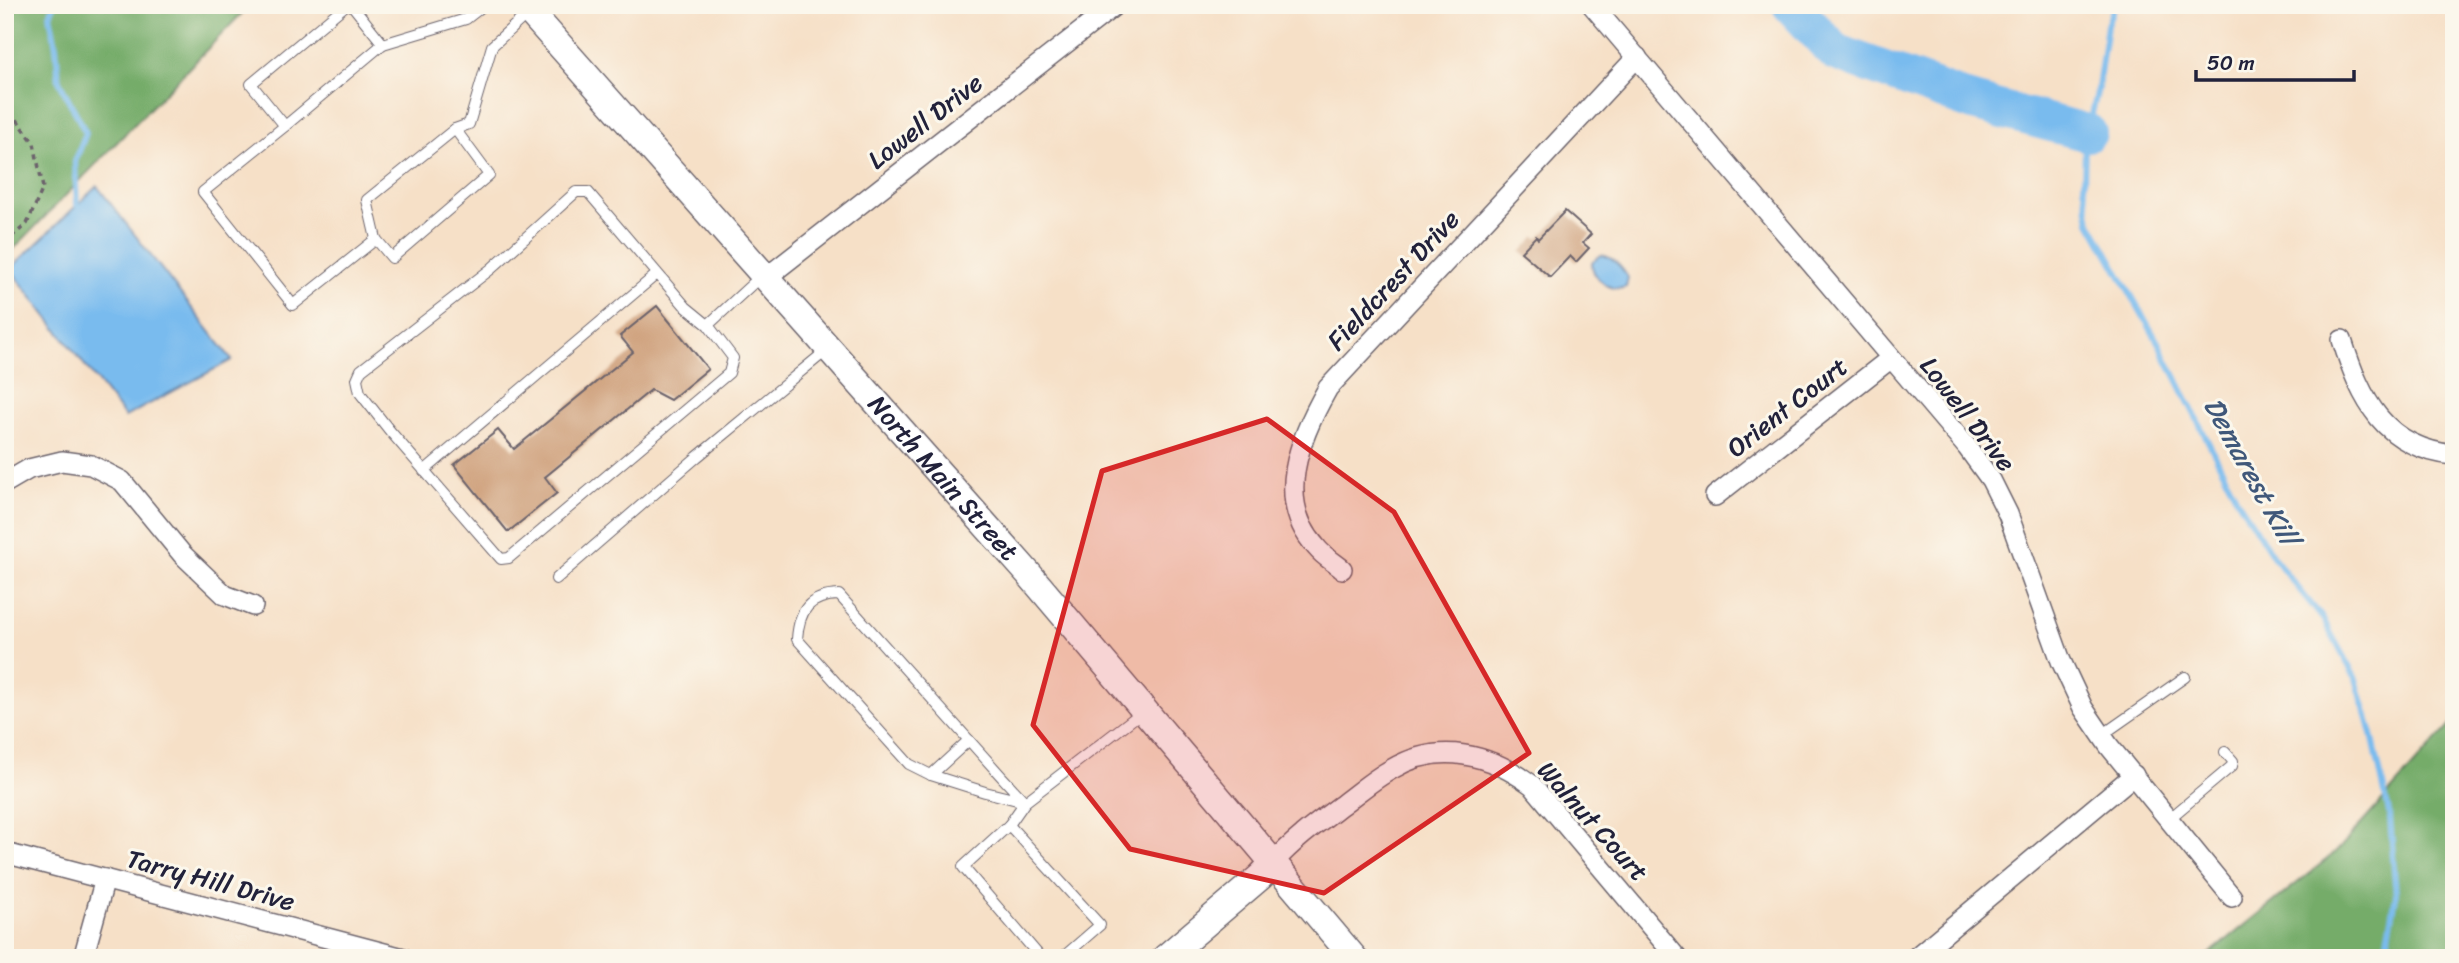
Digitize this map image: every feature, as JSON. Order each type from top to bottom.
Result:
[{"type":"street","name":"Lowell Drive","points":[[765,275],[1115,5]]},
{"type":"street","name":"Lowell Drive","points":[[1592,5],[1967,447],[1991,480],[2008,514],[2061,661],[2083,708],[2232,897]]},
{"type":"street","name":"North Main Street","points":[[527,8],[977,515],[1146,710],[1354,958]]},
{"type":"street","name":"Fieldcrest Drive","points":[[1342,569],[1317,549],[1300,524],[1293,500],[1296,460],[1315,410],[1328,388],[1637,57]]},
{"type":"street","points":[[2342,340],[2353,376],[2369,408],[2388,428],[2431,453],[2454,455]]},
{"type":"street","name":"Orient Court","points":[[1715,496],[1891,359]]},
{"type":"street","points":[[5,482],[29,469],[62,461],[91,466],[121,481],[182,554],[225,595],[253,606]]},
{"type":"street","name":"Walnut Court","points":[[1274,862],[1302,834],[1392,768],[1439,753],[1473,755],[1505,767],[1532,785],[1677,958]]},
{"type":"street","points":[[1915,958],[2134,775]]},
{"type":"street","name":"Tarry Hill Drive","points":[[5,853],[403,958]]},
{"type":"street","points":[[1165,958],[1261,877],[1274,862]]},
{"type":"street","points":[[83,958],[105,879]]},
{"type":"lane","points":[[285,126],[251,84],[346,5]]},
{"type":"lane","points":[[352,5],[383,44]]},
{"type":"lane","points":[[376,239],[293,305],[203,192],[383,44],[466,19],[484,5]]},
{"type":"lane","points":[[455,129],[489,175],[391,258],[376,239],[367,200],[455,129],[469,124],[492,46],[527,8]]},
{"type":"lane","points":[[576,192],[588,192],[657,274],[687,307],[708,325],[733,358],[729,373],[509,558],[501,559],[424,471],[360,393],[356,379],[361,370],[491,269],[576,192]]},
{"type":"lane","points":[[424,471],[657,274]]},
{"type":"lane","points":[[708,325],[765,275]]},
{"type":"lane","points":[[556,579],[696,457],[828,350]]},
{"type":"lane","points":[[839,595],[1026,802],[932,775],[909,764],[797,639],[798,622],[806,607],[823,596],[839,595]]},
{"type":"lane","points":[[2102,735],[2185,677]]},
{"type":"lane","points":[[1041,958],[963,867],[1009,825],[1026,802],[1146,710]]},
{"type":"lane","points":[[932,775],[969,740]]},
{"type":"lane","points":[[2169,819],[2232,766],[2233,761],[2225,752]]},
{"type":"lane","points":[[1009,825],[1100,926],[1062,958]]},
{"type":"path","points":[[5,103],[34,144],[43,188],[27,224],[5,242]]},
{"type":"highlighted area","points":[[1267,419],[1394,512],[1529,753],[1324,893],[1130,849],[1033,725],[1102,471]]},
{"type":"green space","points":[[5,5],[250,5],[5,258]]},
{"type":"green space","points":[[2454,721],[2454,958],[2204,958],[2337,851]]},
{"type":"water","points":[[97,186],[232,360],[125,417],[10,269]]},
{"type":"water","points":[[1600,255],[1613,260],[1623,270],[1628,278],[1626,287],[1614,288],[1598,279],[1592,262]]},
{"type":"building","points":[[1565,211],[1591,234],[1583,243],[1589,248],[1576,262],[1570,256],[1550,277],[1521,252]]},
{"type":"building","points":[[657,306],[708,369],[670,400],[651,390],[545,477],[557,493],[508,532],[454,465],[498,430],[514,449],[633,352],[620,336]]},
{"type":"waterway","points":[[54,5],[50,15],[59,81],[86,133],[75,162],[77,205]]},
{"type":"waterway","points":[[1791,5],[1835,52],[1973,102],[2088,133]]},
{"type":"waterway","name":"Demarest Kill","points":[[2115,5],[2107,25],[2098,88],[2085,144],[2084,186],[2090,222],[2159,344],[2237,499],[2274,558],[2323,619],[2356,679],[2372,734],[2390,817],[2396,896],[2385,958]]}]
